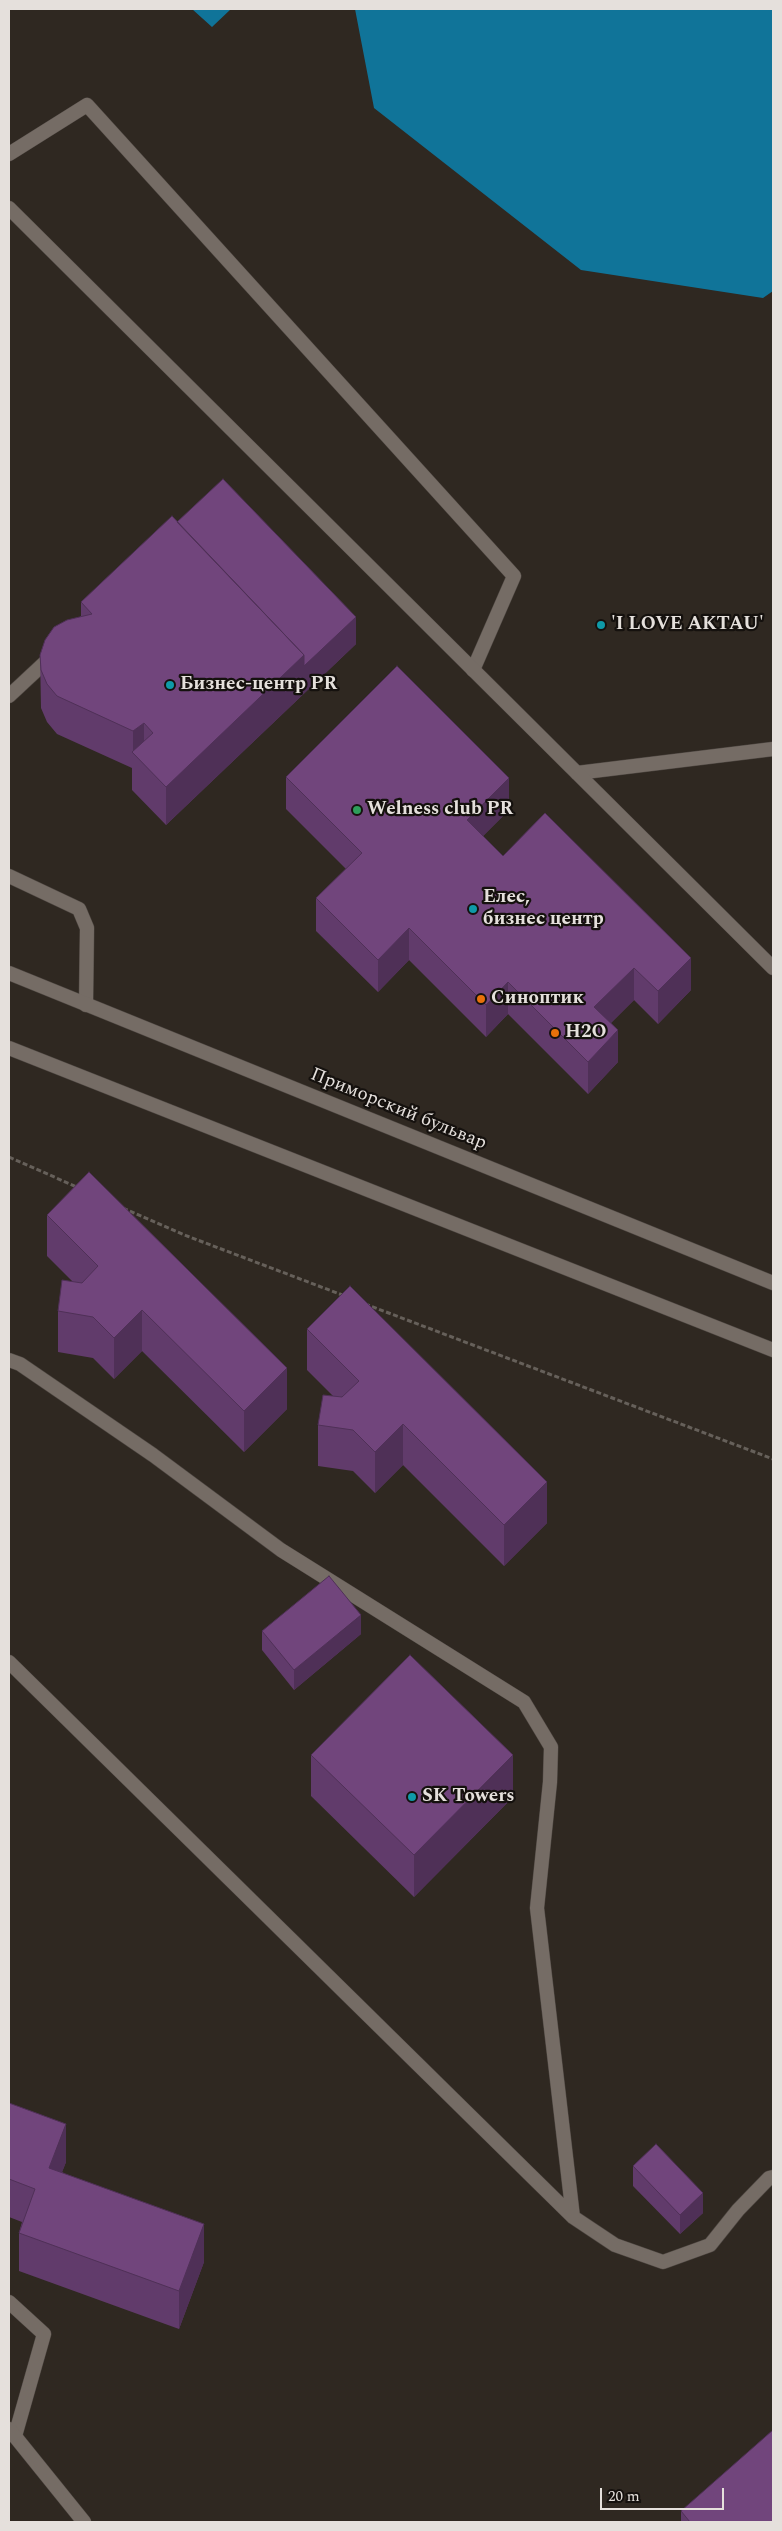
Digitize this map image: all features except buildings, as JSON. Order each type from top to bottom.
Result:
[{"type":"street","points":[[9,154],[87,104],[514,576],[473,670]]},
{"type":"street","points":[[9,208],[773,968]]},
{"type":"street","points":[[9,696],[66,644]]},
{"type":"street","points":[[577,774],[773,749]]},
{"type":"street","points":[[9,876],[79,909],[87,928],[86,1005]]},
{"type":"street","name":"Приморский бульвар","points":[[9,973],[773,1283]]},
{"type":"street","points":[[9,1048],[773,1350]]},
{"type":"street","points":[[9,1360],[20,1364],[153,1455],[280,1550],[524,1702],[551,1746],[550,1782],[537,1908],[573,2217]]},
{"type":"street","points":[[9,1662],[573,2217],[615,2245],[663,2262],[710,2245],[738,2210],[769,2178],[773,2177]]},
{"type":"street","points":[[9,2302],[44,2334],[12,2433],[84,2522]]},
{"type":"path","points":[[9,1157],[80,1188]]},
{"type":"path","points":[[116,1204],[187,1236],[355,1300]]},
{"type":"path","points":[[364,1303],[773,1459]]},
{"type":"water","points":[[192,9],[231,9],[212,27]]},
{"type":"water","points":[[355,9],[773,9],[773,291],[763,298],[581,270],[374,108]]},
{"type":"place","name":"'I LOVE AKTAU'","points":[[601,625]]},
{"type":"place","name":"Бизнес-центр PR","points":[[170,685]]},
{"type":"place","name":"Welness club PR","points":[[357,810]]},
{"type":"place","name":"Елес, бизнес центр","points":[[473,909]]},
{"type":"place","name":"Синоптик","points":[[481,999]]},
{"type":"place","name":"H2O","points":[[555,1033]]},
{"type":"place","name":"SK Towers","points":[[412,1797]]}]
